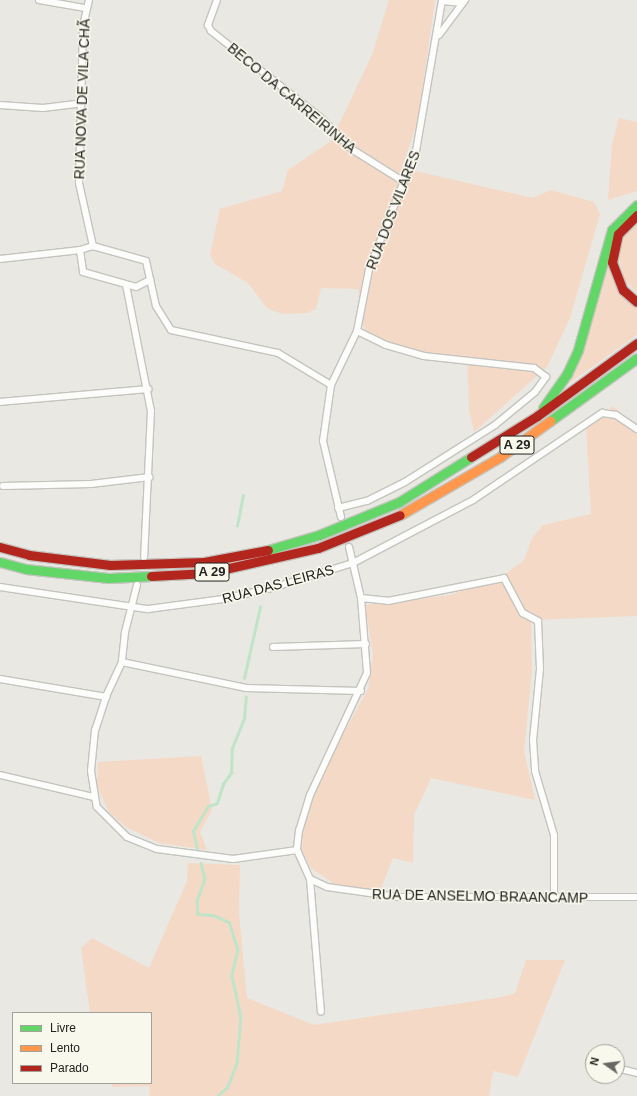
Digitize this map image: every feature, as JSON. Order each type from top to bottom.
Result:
[{"type":"highway","points":[[537,416],[567,374],[578,350],[612,230],[637,205]]},
{"type":"highway","points":[[637,215],[618,234],[612,262],[623,290],[637,302]]},
{"type":"highway","name":"A 29","points":[[0,547],[29,555],[110,565],[204,562],[277,548],[319,535],[399,502],[537,416],[637,343]]},
{"type":"highway","name":"A 29","points":[[0,562],[26,569],[116,578],[207,573],[318,548],[414,509],[500,457],[616,376],[637,358]]},
{"type":"highway","points":[[616,376],[637,368]]},
{"type":"street","points":[[39,0],[85,8]]},
{"type":"street","name":"RUA NOVA DE VILA CHÃ","points":[[89,0],[85,8],[79,183],[93,246]]},
{"type":"street","name":"BECO DA CARREIRINHA","points":[[217,0],[208,25],[211,31],[321,118],[353,150],[401,180]]},
{"type":"street","points":[[442,0],[464,2]]},
{"type":"street","name":"RUA DOS VILARES","points":[[341,518],[324,441],[331,385],[357,331],[369,268],[401,180],[416,151],[438,36],[442,0]]},
{"type":"street","points":[[438,36],[464,2]]},
{"type":"street","points":[[0,104],[43,108],[82,103]]},
{"type":"street","points":[[0,259],[80,250],[93,246],[146,262],[151,272],[150,280],[156,306],[171,330],[278,353],[331,385]]},
{"type":"street","points":[[80,250],[83,272],[136,287],[150,280]]},
{"type":"street","points":[[126,285],[148,389],[150,477],[144,557]]},
{"type":"street","points":[[338,508],[367,501],[405,482],[489,429],[535,392],[546,377],[534,368],[424,356],[386,345],[357,331]]},
{"type":"street","points":[[0,402],[148,389]]},
{"type":"street","points":[[353,563],[473,500],[602,413],[616,415],[637,429]]},
{"type":"street","points":[[3,486],[92,484],[150,477]]},
{"type":"street","points":[[321,1012],[310,879],[297,850],[299,830],[310,795],[361,691],[367,673],[366,644],[361,598],[349,547]]},
{"type":"street","name":"RUA DAS LEIRAS","points":[[0,587],[130,607],[222,600],[353,563]]},
{"type":"street","points":[[361,598],[388,601],[504,578],[523,613],[538,621],[540,669],[533,740],[535,771],[554,835],[554,898]]},
{"type":"street","points":[[137,585],[130,607],[122,662],[106,697],[95,730],[91,770],[94,797],[97,808],[114,826],[157,849],[232,859],[297,850]]},
{"type":"street","points":[[273,647],[366,644]]},
{"type":"street","points":[[122,662],[246,688],[361,691]]},
{"type":"street","points":[[0,679],[106,697]]},
{"type":"street","points":[[0,775],[94,797]]},
{"type":"street","name":"RUA DE ANSELMO BRAANCAMP","points":[[310,879],[327,887],[398,897],[637,897]]},
{"type":"street","points":[[625,1070],[637,1073]]},
{"type":"shaded area","points":[[389,0],[435,0],[418,120],[402,168],[533,198],[551,190],[594,202],[600,214],[570,318],[547,367],[474,432],[469,409],[467,358],[419,353],[367,335],[361,319],[358,289],[321,288],[316,309],[307,313],[282,314],[267,308],[248,283],[215,264],[210,255],[220,209],[282,191],[288,170],[331,141],[372,55]]},
{"type":"shaded area","points":[[619,118],[637,122],[637,191],[608,200],[612,145]]},
{"type":"shaded area","points":[[637,220],[637,293],[625,281],[618,256],[619,243]]},
{"type":"shaded area","points":[[609,261],[617,288],[637,307],[637,335],[561,389]]},
{"type":"shaded area","points":[[613,406],[637,428],[637,616],[531,620],[532,670],[524,751],[535,800],[431,778],[414,815],[413,863],[393,858],[380,891],[339,887],[311,868],[302,851],[303,831],[316,784],[368,689],[373,655],[365,605],[450,595],[500,578],[524,560],[532,538],[543,525],[591,514],[586,427]]},
{"type":"shaded area","points":[[201,756],[212,810],[200,832],[207,850],[159,843],[126,827],[109,812],[97,786],[98,762]]},
{"type":"shaded area","points":[[188,863],[240,865],[239,913],[247,998],[314,1025],[502,997],[515,993],[526,960],[565,960],[518,1077],[493,1071],[489,1096],[150,1096],[149,1086],[112,1087],[112,1084],[152,1084],[152,1012],[90,1012],[81,948],[92,938],[149,968],[187,881]]},
{"type":"waterway","points":[[237,526],[243,496]]},
{"type":"waterway","points":[[244,678],[260,607]]},
{"type":"waterway","points":[[197,849],[193,831],[208,806],[217,803],[223,784],[231,773],[232,748],[244,718],[246,697]]},
{"type":"waterway","points":[[201,863],[205,879],[197,901],[198,914],[213,915],[229,922],[238,949],[232,976],[241,1017],[237,1063],[228,1087],[218,1096]]},
{"type":"traffic: fast","points":[[543,408],[567,374],[578,350],[612,230],[637,205]]},
{"type":"traffic: fast","points":[[550,421],[637,358]]},
{"type":"traffic: fast","points":[[268,550],[319,535],[399,502],[471,457]]},
{"type":"traffic: fast","points":[[0,562],[26,569],[109,578],[151,576]]},
{"type":"traffic: slow","points":[[400,515],[500,457],[550,421]]},
{"type":"traffic: jam","points":[[637,215],[618,234],[612,262],[623,290],[637,302]]},
{"type":"traffic: jam","points":[[471,457],[537,416],[637,343]]},
{"type":"traffic: jam","points":[[151,576],[207,573],[318,548],[400,515]]},
{"type":"traffic: jam","points":[[0,547],[29,555],[110,565],[204,562],[268,550]]}]
